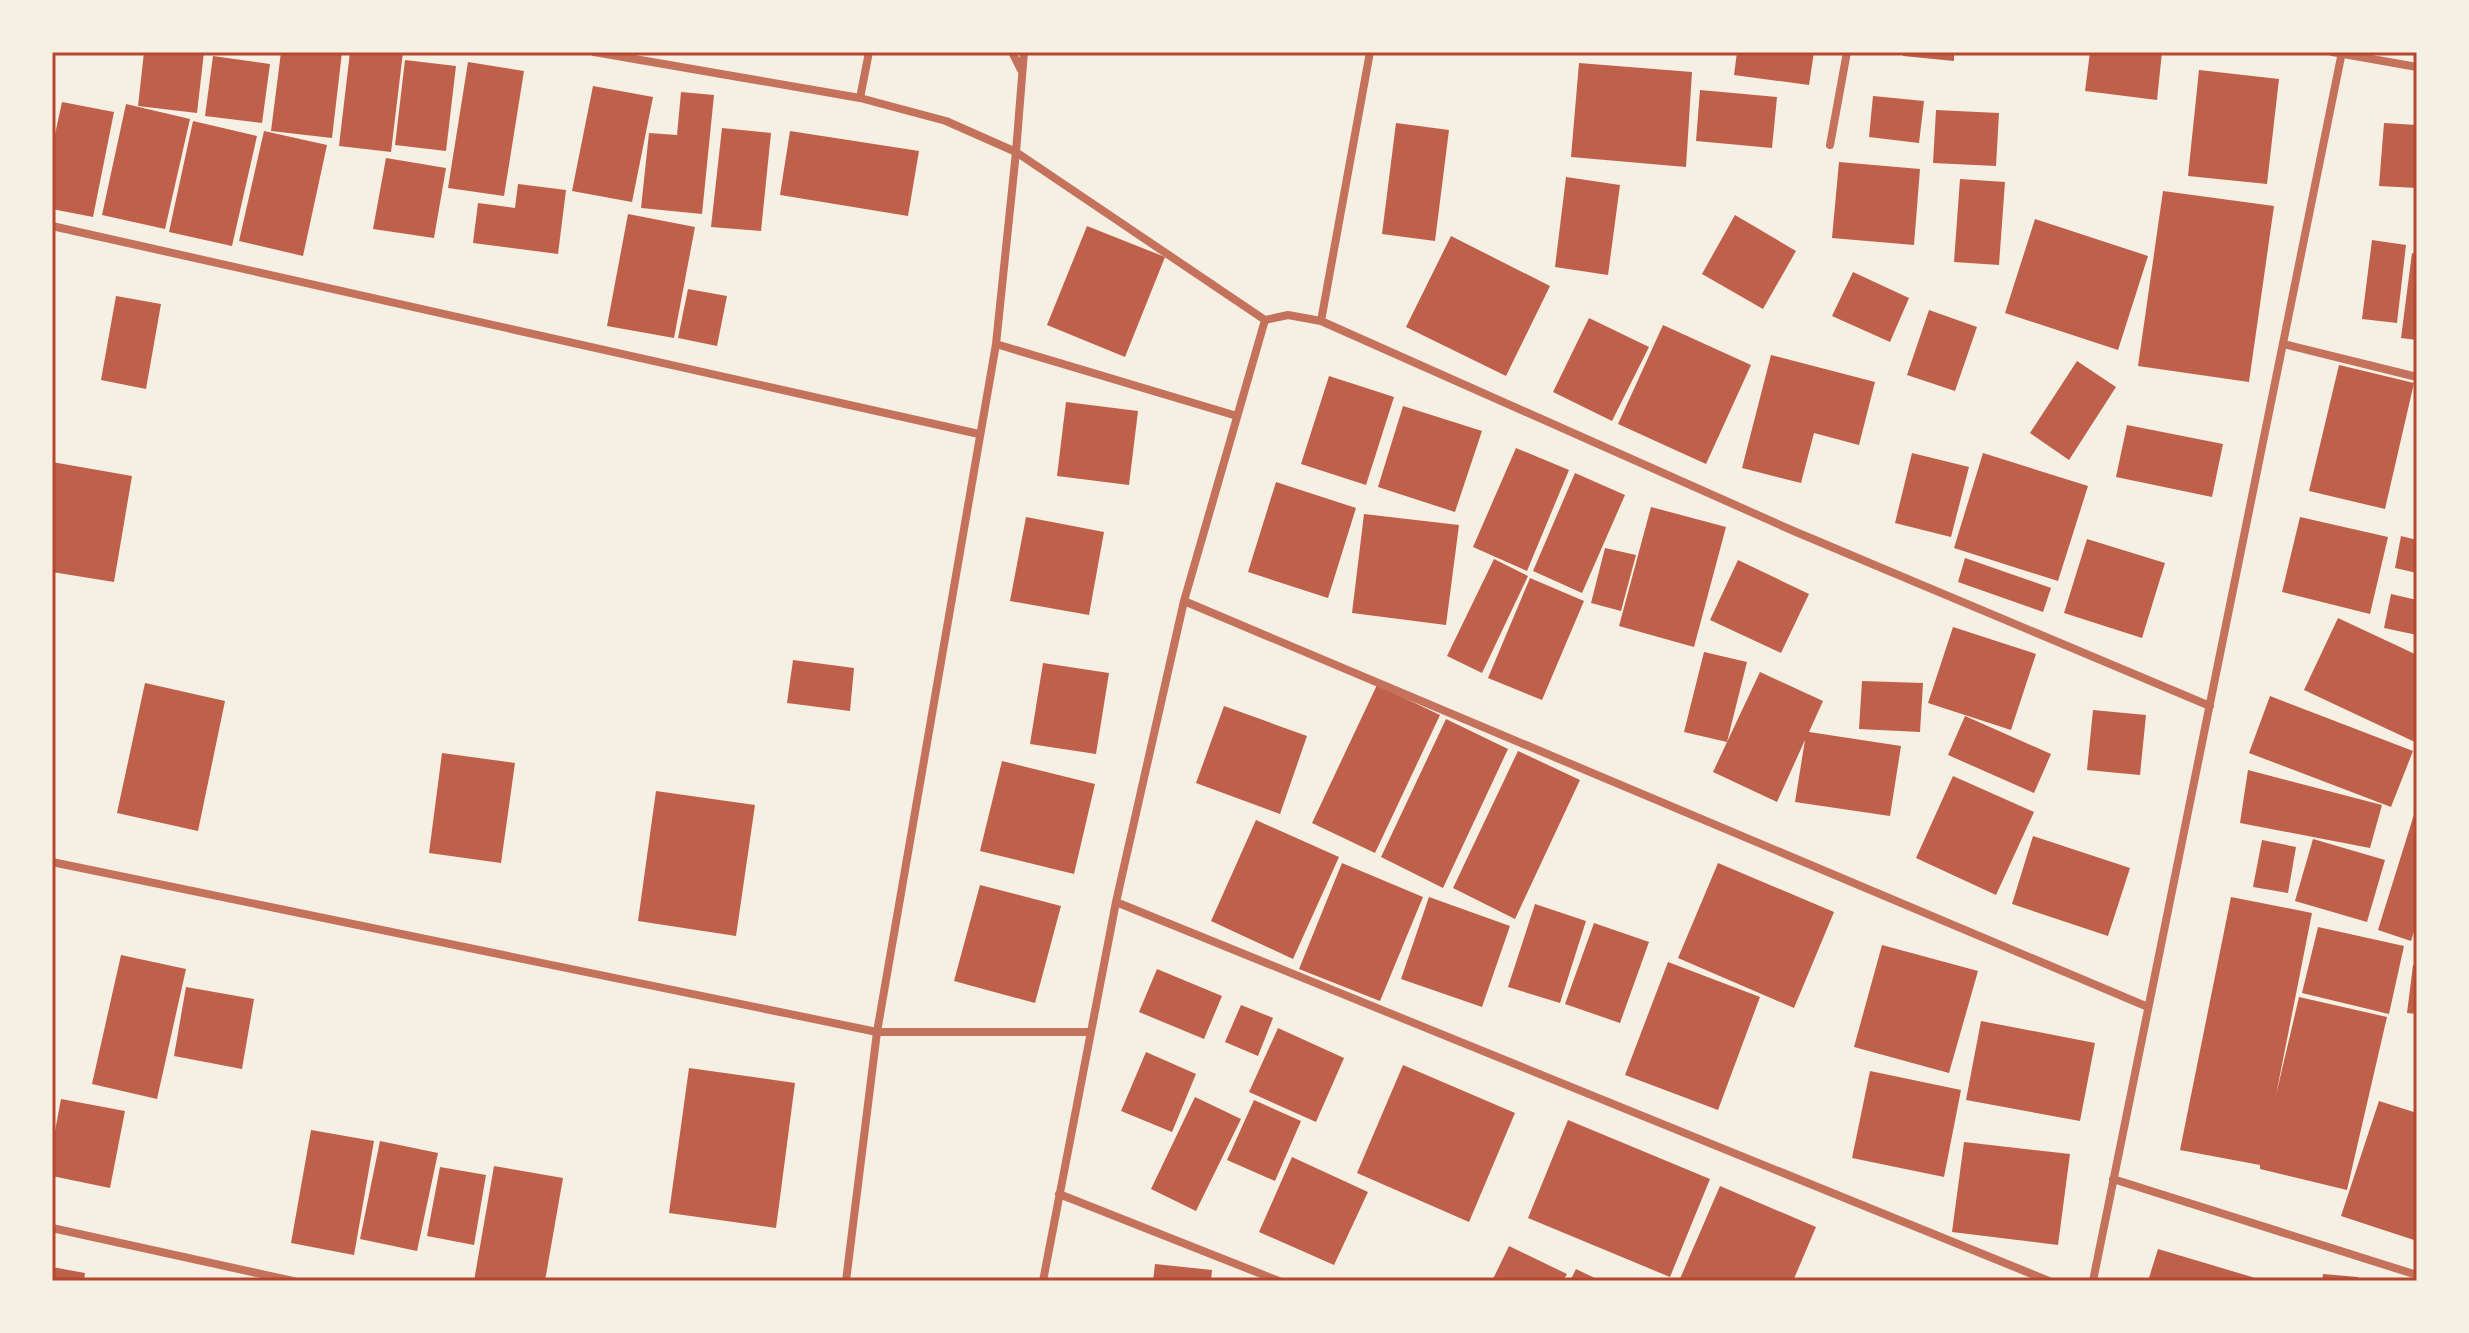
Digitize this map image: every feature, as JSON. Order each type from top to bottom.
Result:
[{"type":"street","points":[[594,52],[860,98],[946,121],[1016,152],[1265,320],[1288,315],[1321,321],[1796,532],[2210,706]]},
{"type":"street","points":[[860,98],[869,52]]},
{"type":"street","points":[[1012,52],[1022,71]]},
{"type":"street","points":[[846,1281],[877,1032],[996,344],[1024,52]]},
{"type":"street","points":[[1321,321],[1370,52]]},
{"type":"street","points":[[1830,145],[1847,52]]},
{"type":"street","points":[[2093,1281],[2283,344],[2338,53],[2417,67]]},
{"type":"street","points":[[52,226],[979,434]]},
{"type":"street","points":[[1043,1281],[1116,902],[1184,601],[1265,320]]},
{"type":"street","points":[[996,344],[1237,416]]},
{"type":"street","points":[[2283,344],[2417,377]]},
{"type":"street","points":[[1184,601],[2148,1007]]},
{"type":"street","points":[[52,862],[877,1032],[1090,1032]]},
{"type":"street","points":[[1116,902],[2049,1281]]},
{"type":"street","points":[[2113,1179],[2417,1275]]},
{"type":"street","points":[[1059,1194],[1279,1281]]},
{"type":"street","points":[[52,1228],[293,1281]]},
{"type":"building","points":[[144,52],[204,52],[197,113],[138,106]]},
{"type":"building","points":[[281,52],[342,52],[332,138],[271,131]]},
{"type":"building","points":[[350,52],[403,52],[391,152],[339,146]]},
{"type":"building","points":[[1737,52],[1814,52],[1809,85],[1734,75]]},
{"type":"building","points":[[1904,52],[1954,52],[1954,61],[1903,56]]},
{"type":"building","points":[[2090,52],[2162,52],[2157,100],[2085,91]]},
{"type":"building","points":[[213,56],[270,64],[262,123],[205,116]]},
{"type":"building","points":[[405,60],[456,66],[446,151],[395,145]]},
{"type":"building","points":[[468,62],[524,71],[504,196],[448,188]]},
{"type":"building","points":[[1579,63],[1692,72],[1686,167],[1571,157]]},
{"type":"building","points":[[2199,70],[2279,79],[2267,184],[2188,176]]},
{"type":"building","points":[[593,86],[653,97],[632,202],[572,191]]},
{"type":"building","points":[[1700,90],[1777,97],[1772,148],[1696,141]]},
{"type":"building","points":[[681,92],[714,95],[702,214],[641,208],[649,133],[677,135]]},
{"type":"building","points":[[1873,96],[1924,101],[1919,143],[1869,137]]},
{"type":"building","points":[[62,102],[114,112],[93,217],[52,209],[52,148]]},
{"type":"building","points":[[126,104],[190,119],[165,229],[102,215]]},
{"type":"building","points":[[1936,110],[1999,113],[1996,166],[1933,163]]},
{"type":"building","points":[[193,121],[257,136],[232,246],[169,232]]},
{"type":"building","points":[[1396,123],[1449,130],[1435,241],[1382,234]]},
{"type":"building","points":[[2384,123],[2417,125],[2417,188],[2379,186]]},
{"type":"building","points":[[722,128],[771,133],[761,231],[711,227]]},
{"type":"building","points":[[264,131],[327,145],[303,256],[239,241]]},
{"type":"building","points":[[790,131],[919,151],[908,216],[780,195]]},
{"type":"building","points":[[386,158],[446,168],[434,238],[373,229]]},
{"type":"building","points":[[1839,162],[1920,169],[1914,245],[1832,238]]},
{"type":"building","points":[[1566,177],[1620,185],[1608,275],[1555,267]]},
{"type":"building","points":[[1960,179],[2005,182],[1999,265],[1954,262]]},
{"type":"building","points":[[518,184],[566,190],[558,254],[473,243],[478,203],[515,208]]},
{"type":"building","points":[[2163,191],[2274,206],[2249,382],[2138,366]]},
{"type":"building","points":[[628,214],[695,227],[674,338],[607,326]]},
{"type":"building","points":[[1735,215],[1796,251],[1763,309],[1702,274]]},
{"type":"building","points":[[2035,219],[2148,256],[2118,350],[2005,313]]},
{"type":"building","points":[[1087,226],[1165,257],[1125,357],[1047,325]]},
{"type":"building","points":[[1451,236],[1550,286],[1506,376],[1406,327]]},
{"type":"building","points":[[2372,240],[2406,245],[2397,323],[2362,319]]},
{"type":"building","points":[[2412,253],[2417,254],[2417,340],[2401,338]]},
{"type":"building","points":[[1853,272],[1909,298],[1890,342],[1832,316]]},
{"type":"building","points":[[688,289],[727,296],[717,346],[678,338]]},
{"type":"building","points":[[116,296],[161,304],[146,389],[101,380]]},
{"type":"building","points":[[1929,310],[1977,327],[1955,391],[1907,375]]},
{"type":"building","points":[[1589,318],[1649,347],[1612,421],[1553,392]]},
{"type":"building","points":[[1663,325],[1751,365],[1706,464],[1618,424]]},
{"type":"building","points":[[1771,355],[1875,382],[1859,445],[1814,433],[1801,483],[1742,468]]},
{"type":"building","points":[[2077,361],[2116,387],[2069,460],[2030,433]]},
{"type":"building","points":[[2339,365],[2414,383],[2385,509],[2309,491]]},
{"type":"building","points":[[1329,376],[1394,397],[1366,485],[1301,464]]},
{"type":"building","points":[[1066,402],[1138,411],[1129,485],[1057,476]]},
{"type":"building","points":[[1403,406],[1482,431],[1455,512],[1378,487]]},
{"type":"building","points":[[2127,425],[2223,444],[2212,497],[2116,477]]},
{"type":"building","points":[[1516,448],[1569,470],[1527,571],[1473,547]]},
{"type":"building","points":[[1912,453],[1969,467],[1951,537],[1895,523]]},
{"type":"building","points":[[1983,453],[2088,486],[2058,581],[1954,548]]},
{"type":"building","points":[[52,462],[132,476],[114,582],[52,572]]},
{"type":"building","points":[[1575,473],[1625,495],[1582,593],[1533,571]]},
{"type":"building","points":[[1276,482],[1356,508],[1328,598],[1248,572]]},
{"type":"building","points":[[1651,507],[1726,527],[1694,647],[1619,626]]},
{"type":"building","points":[[1364,514],[1459,525],[1446,625],[1352,613]]},
{"type":"building","points":[[1026,517],[1104,532],[1089,615],[1010,601]]},
{"type":"building","points":[[2300,517],[2388,537],[2370,614],[2282,592]]},
{"type":"building","points":[[2401,536],[2417,540],[2417,573],[2395,568]]},
{"type":"building","points":[[2087,539],[2165,563],[2142,638],[2064,613]]},
{"type":"building","points":[[1605,548],[1636,555],[1621,611],[1591,603]]},
{"type":"building","points":[[1965,558],[2051,588],[2043,612],[1958,582]]},
{"type":"building","points":[[1494,559],[1528,576],[1482,673],[1447,656]]},
{"type":"building","points":[[1738,560],[1809,594],[1781,653],[1710,620]]},
{"type":"building","points":[[1530,578],[1584,601],[1542,700],[1488,678]]},
{"type":"building","points":[[2391,594],[2417,600],[2417,635],[2384,628]]},
{"type":"building","points":[[2338,618],[2417,655],[2417,743],[2304,690]]},
{"type":"building","points":[[1953,627],[2036,654],[2011,730],[1928,703]]},
{"type":"building","points":[[1704,652],[1747,662],[1727,742],[1684,732]]},
{"type":"building","points":[[793,660],[854,668],[850,711],[787,703]]},
{"type":"building","points":[[1043,663],[1109,673],[1096,754],[1030,744]]},
{"type":"building","points":[[1760,672],[1823,701],[1809,732],[1901,746],[1890,816],[1795,802],[1805,740],[1777,802],[1713,772]]},
{"type":"building","points":[[1862,681],[1923,683],[1920,732],[1859,729]]},
{"type":"building","points":[[145,683],[225,701],[198,831],[117,813]]},
{"type":"building","points":[[1377,685],[1440,715],[1375,853],[1312,823]]},
{"type":"building","points":[[2270,696],[2413,751],[2391,807],[2249,753]]},
{"type":"building","points":[[1224,706],[1307,736],[1280,814],[1196,783]]},
{"type":"building","points":[[2093,710],[2146,715],[2140,775],[2087,770]]},
{"type":"building","points":[[1965,716],[2051,754],[2034,793],[1948,755]]},
{"type":"building","points":[[1446,719],[1508,749],[1443,888],[1381,857]]},
{"type":"building","points":[[1518,751],[1580,780],[1515,919],[1453,888]]},
{"type":"building","points":[[442,753],[515,763],[501,863],[429,853]]},
{"type":"building","points":[[1002,761],[1095,784],[1074,874],[980,851]]},
{"type":"building","points":[[2248,770],[2382,805],[2370,848],[2240,823]]},
{"type":"building","points":[[1953,776],[2034,812],[1996,895],[1916,858]]},
{"type":"building","points":[[656,791],[755,805],[736,936],[638,921]]},
{"type":"building","points":[[2416,808],[2417,922],[2411,941],[2378,930]]},
{"type":"building","points":[[1256,820],[1339,857],[1293,959],[1211,921]]},
{"type":"building","points":[[2033,836],[2130,868],[2108,936],[2012,904]]},
{"type":"building","points":[[2313,839],[2385,860],[2367,922],[2295,901]]},
{"type":"building","points":[[2262,840],[2296,847],[2288,893],[2253,887]]},
{"type":"building","points":[[1342,863],[1423,897],[1380,1001],[1299,969]]},
{"type":"building","points":[[1718,863],[1834,912],[1794,1008],[1678,958]]},
{"type":"building","points":[[980,885],[1061,906],[1035,1003],[954,981]]},
{"type":"building","points":[[1429,897],[1510,926],[1482,1007],[1401,979]]},
{"type":"building","points":[[2231,897],[2312,913],[2276,1095],[2299,997],[2387,1017],[2347,1190],[2260,1169],[2260,1165],[2180,1150]]},
{"type":"building","points":[[1535,904],[1586,921],[1560,1003],[1508,987]]},
{"type":"building","points":[[1594,923],[1649,942],[1620,1023],[1565,1004]]},
{"type":"building","points":[[2318,927],[2404,946],[2389,1014],[2302,993]]},
{"type":"building","points":[[1882,945],[1978,971],[1949,1073],[1854,1047]]},
{"type":"building","points":[[121,955],[186,969],[157,1099],[92,1084]]},
{"type":"building","points":[[1668,962],[1760,997],[1718,1110],[1625,1075]]},
{"type":"building","points":[[2413,965],[2417,965],[2417,1014],[2407,1013]]},
{"type":"building","points":[[1157,969],[1222,996],[1204,1039],[1139,1012]]},
{"type":"building","points":[[186,987],[254,999],[242,1069],[174,1056]]},
{"type":"building","points":[[1241,1005],[1273,1018],[1258,1056],[1225,1042]]},
{"type":"building","points":[[1981,1021],[2095,1043],[2080,1121],[1966,1100]]},
{"type":"building","points":[[1278,1028],[1344,1058],[1316,1122],[1249,1092]]},
{"type":"building","points":[[1146,1052],[1196,1074],[1172,1132],[1121,1111]]},
{"type":"building","points":[[1403,1065],[1515,1113],[1469,1222],[1357,1173]]},
{"type":"building","points":[[689,1068],[795,1083],[776,1228],[669,1213]]},
{"type":"building","points":[[1870,1071],[1961,1090],[1944,1177],[1852,1158]]},
{"type":"building","points":[[1195,1097],[1241,1119],[1196,1211],[1151,1189]]},
{"type":"building","points":[[61,1099],[125,1111],[110,1188],[52,1176],[52,1147]]},
{"type":"building","points":[[1254,1100],[1301,1121],[1275,1181],[1227,1160]]},
{"type":"building","points":[[2379,1101],[2417,1113],[2417,1241],[2341,1216]]},
{"type":"building","points":[[1568,1120],[1710,1179],[1670,1277],[1528,1218]]},
{"type":"building","points":[[311,1130],[374,1141],[354,1255],[291,1243]]},
{"type":"building","points":[[380,1141],[438,1153],[417,1251],[360,1239]]},
{"type":"building","points":[[1964,1142],[2070,1154],[2058,1245],[1952,1232]]},
{"type":"building","points":[[1292,1157],[1368,1192],[1334,1265],[1259,1232]]},
{"type":"building","points":[[494,1166],[563,1178],[545,1281],[474,1281]]},
{"type":"building","points":[[440,1167],[486,1175],[474,1245],[427,1236]]},
{"type":"building","points":[[1720,1186],[1816,1227],[1793,1281],[1679,1281]]},
{"type":"building","points":[[1509,1246],[1567,1274],[1563,1281],[1492,1281]]},
{"type":"building","points":[[2158,1249],[2262,1280],[2262,1281],[2148,1281]]},
{"type":"building","points":[[1155,1264],[1212,1270],[1211,1281],[1153,1281]]},
{"type":"building","points":[[52,1267],[85,1273],[84,1281],[52,1281]]},
{"type":"building","points":[[1576,1269],[1601,1281],[1570,1281]]},
{"type":"building","points":[[2323,1274],[2358,1277],[2358,1281],[2322,1281]]}]
